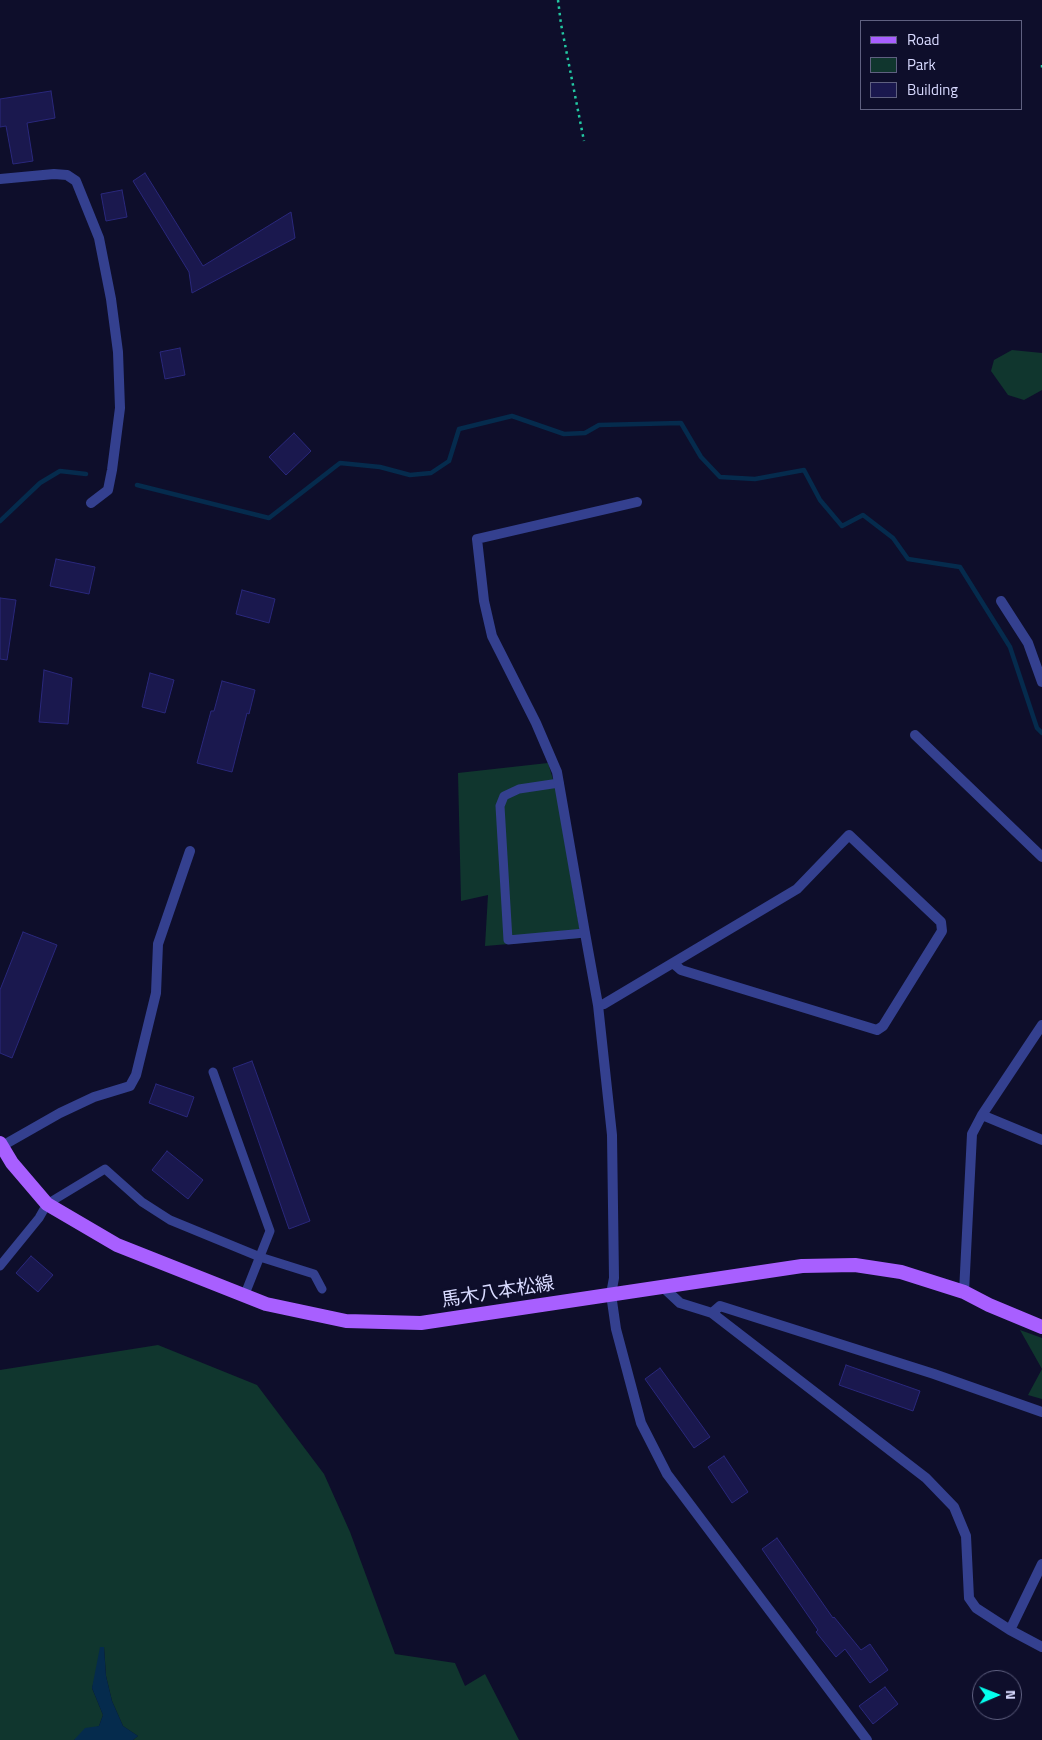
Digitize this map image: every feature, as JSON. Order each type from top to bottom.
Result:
[{"type":"main road","name":"馬木八本松線","points":[[1,1145],[12,1164],[47,1204],[117,1245],[245,1294],[266,1304],[346,1321],[421,1324],[802,1266],[855,1264],[902,1272],[964,1292],[989,1305],[1042,1327]]},
{"type":"street","points":[[0,179],[54,174],[68,175],[76,181],[99,238],[111,299],[118,352],[120,408],[108,490],[91,503]]},
{"type":"street","points":[[637,502],[477,539],[484,601],[492,636],[536,723],[557,772],[586,933],[598,1005],[612,1135],[614,1278],[611,1294],[616,1329],[641,1423],[667,1474],[867,1740]]},
{"type":"street","points":[[1001,601],[1028,643],[1042,682]]},
{"type":"street","points":[[915,735],[1042,857]]},
{"type":"street","points":[[598,1005],[604,1004],[648,976],[797,889],[849,835],[941,922],[942,931],[883,1026],[877,1030],[681,970],[673,963]]},
{"type":"street","points":[[1,1145],[94,1097],[130,1086],[136,1075],[156,992],[158,944],[190,851]]},
{"type":"street","points":[[964,1292],[972,1134],[982,1115],[1042,1025]]},
{"type":"street","points":[[982,1115],[1042,1140]]},
{"type":"street","points":[[664,1288],[680,1303],[712,1313],[926,1478],[954,1507],[966,1536],[969,1598],[976,1608],[1010,1630],[1042,1647]]},
{"type":"street","points":[[712,1313],[720,1306],[934,1374],[1042,1412]]},
{"type":"street","points":[[1010,1630],[1042,1564]]},
{"type":"lane","points":[[559,782],[519,789],[504,796],[500,806],[508,940],[586,933]]},
{"type":"lane","points":[[214,1072],[270,1231],[245,1294]]},
{"type":"lane","points":[[0,1266],[39,1218],[47,1204],[105,1169],[142,1202],[170,1220],[260,1257],[314,1274],[322,1288]]},
{"type":"path","points":[[558,0],[584,141]]},
{"type":"green space","points":[[1012,350],[1042,353],[1042,390],[1024,400],[1008,395],[991,371],[994,360]]},
{"type":"green space","points":[[548,763],[556,789],[581,938],[485,946],[488,895],[461,901],[458,773]]},
{"type":"green space","points":[[1020,1330],[1042,1338],[1042,1369]]},
{"type":"green space","points":[[158,1345],[257,1385],[324,1474],[350,1532],[395,1654],[455,1663],[465,1686],[485,1674],[519,1740],[133,1740],[138,1736],[123,1726],[112,1701],[106,1676],[104,1647],[92,1688],[103,1715],[99,1726],[74,1740],[0,1740],[0,1370]]},
{"type":"green space","points":[[1042,1369],[1042,1399],[1028,1395]]},
{"type":"water","points":[[100,1647],[104,1647],[106,1676],[112,1701],[123,1726],[138,1736],[133,1740],[74,1740],[85,1728],[99,1726],[103,1715],[92,1688]]},
{"type":"building","points":[[51,91],[55,118],[27,123],[33,161],[13,164],[6,126],[0,127],[0,99]]},
{"type":"building","points":[[145,173],[203,266],[291,212],[295,238],[192,293],[189,272],[133,181]]},
{"type":"building","points":[[122,190],[127,217],[106,221],[101,194]]},
{"type":"building","points":[[180,348],[185,375],[165,379],[160,352]]},
{"type":"building","points":[[294,433],[311,451],[286,475],[269,457]]},
{"type":"building","points":[[56,559],[95,567],[89,594],[50,586]]},
{"type":"building","points":[[242,590],[275,599],[269,623],[236,614]]},
{"type":"building","points":[[0,598],[16,600],[7,660],[0,659]]},
{"type":"building","points":[[44,670],[72,678],[68,724],[39,722]]},
{"type":"building","points":[[150,673],[174,680],[165,713],[142,707]]},
{"type":"building","points":[[222,681],[255,690],[232,772],[197,763],[211,711],[214,711]]},
{"type":"building","points":[[23,932],[57,945],[12,1058],[0,1053],[0,990]]},
{"type":"building","points":[[252,1061],[310,1221],[289,1229],[233,1068]]},
{"type":"building","points":[[156,1084],[194,1097],[187,1117],[149,1103]]},
{"type":"building","points":[[167,1151],[203,1180],[188,1199],[152,1170]]},
{"type":"building","points":[[31,1256],[53,1275],[38,1292],[16,1273]]},
{"type":"building","points":[[846,1365],[920,1391],[913,1411],[839,1385]]},
{"type":"building","points":[[660,1368],[710,1437],[694,1448],[645,1379]]},
{"type":"building","points":[[724,1456],[748,1492],[732,1503],[708,1467]]},
{"type":"building","points":[[777,1538],[833,1618],[861,1650],[870,1644],[888,1670],[870,1683],[845,1649],[836,1657],[816,1632],[818,1630],[762,1549]]},
{"type":"building","points":[[885,1687],[898,1704],[873,1724],[859,1706]]},
{"type":"waterway","points":[[137,485],[269,518],[340,463],[380,467],[410,475],[431,473],[449,461],[459,429],[512,416],[564,434],[585,433],[599,425],[681,423],[701,457],[720,477],[755,479],[804,470],[820,500],[842,526],[863,515],[893,538],[908,559],[960,567],[1010,647],[1037,728],[1042,733]]},
{"type":"waterway","points":[[0,521],[40,483],[60,471],[86,474]]}]
